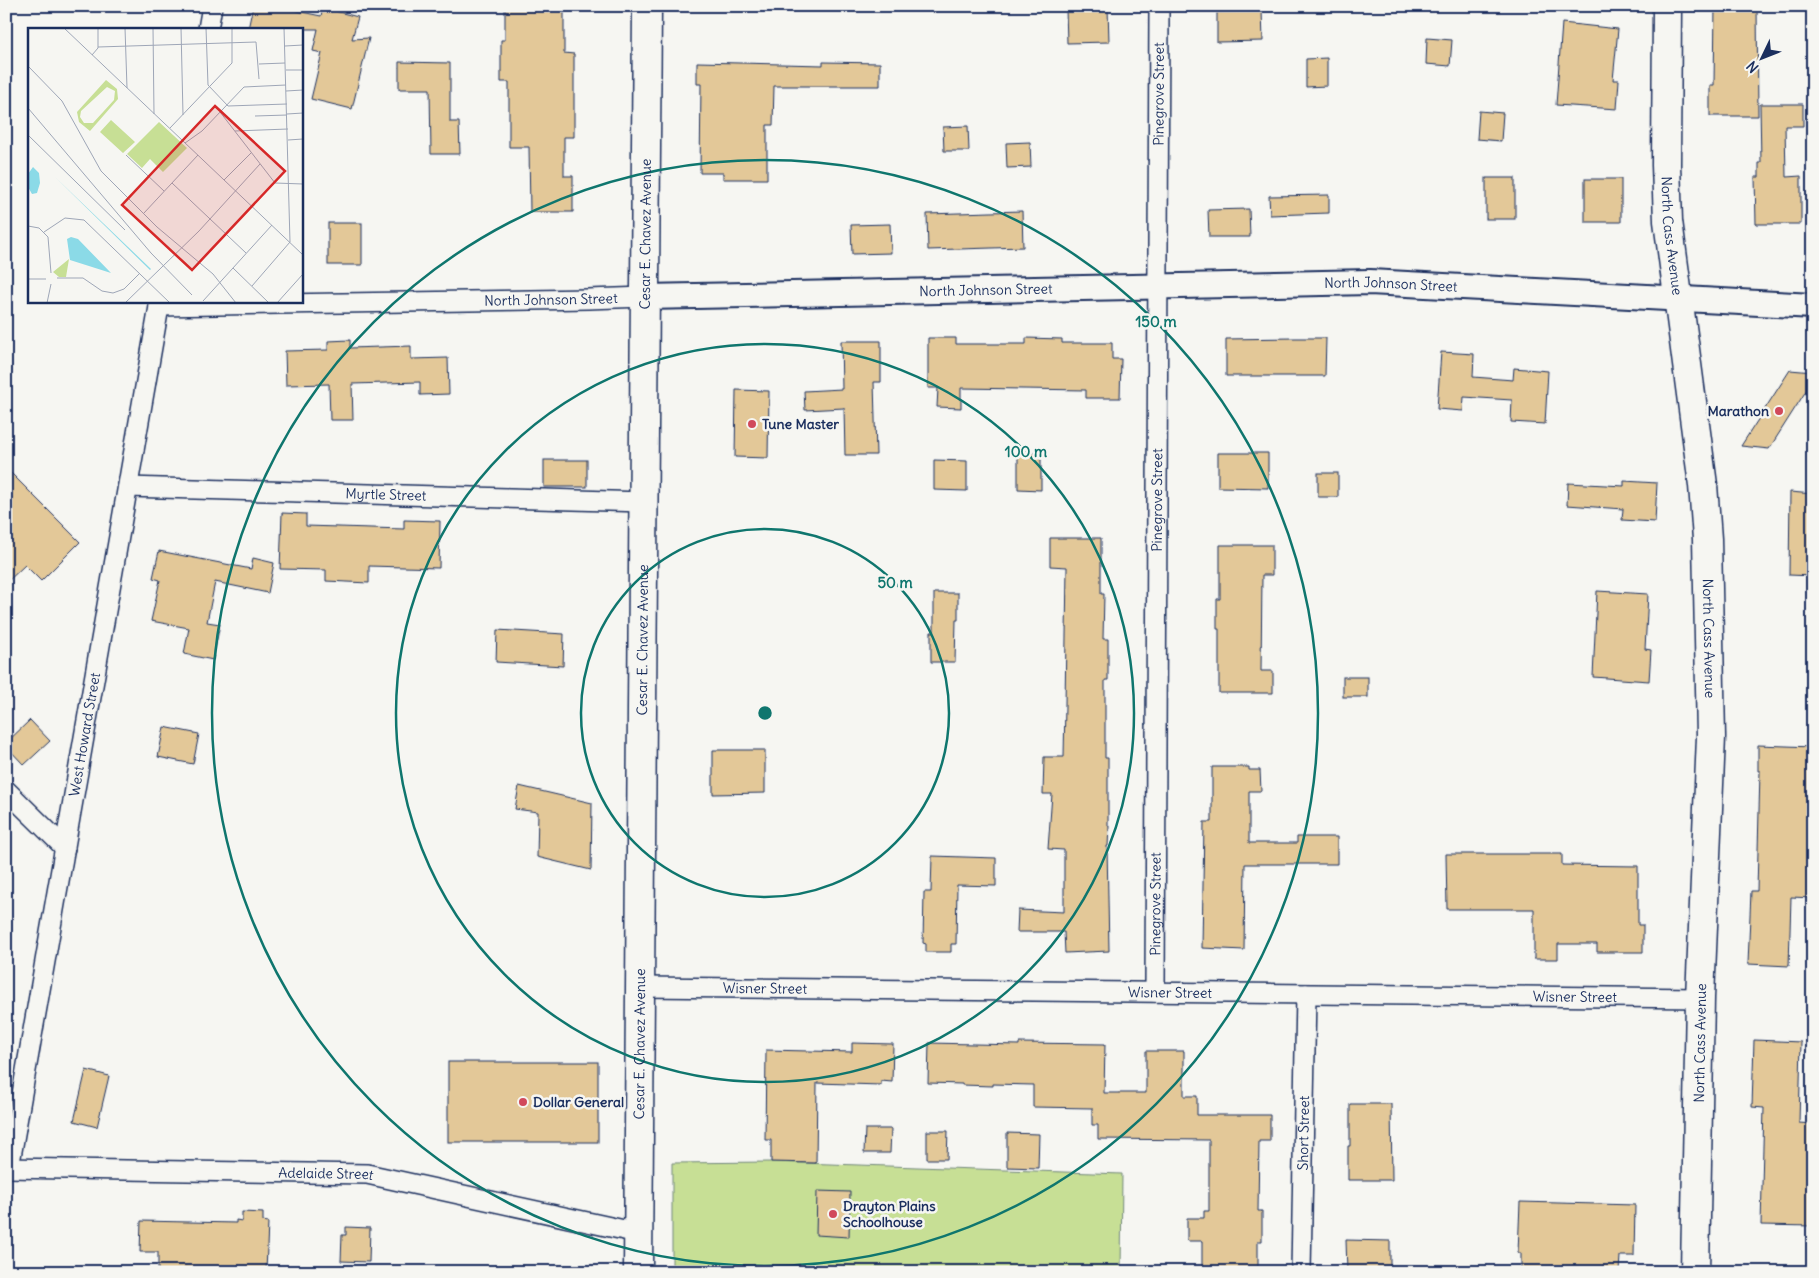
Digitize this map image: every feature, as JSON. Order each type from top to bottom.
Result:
[{"type":"main road","name":"Cesar E. Chavez Avenue","points":[[638,1272],[647,6]]},
{"type":"main road","name":"North Cass Avenue","points":[[1667,6],[1666,165],[1668,221],[1703,485],[1707,539],[1711,736],[1700,998],[1694,1272]]},
{"type":"street","points":[[208,28],[212,6]]},
{"type":"street","name":"Pinegrove Street","points":[[1155,992],[1159,6]]},
{"type":"street","name":"North Johnson Street","points":[[160,304],[588,299],[1370,282],[1813,306]]},
{"type":"street","name":"West Howard Street","points":[[8,1168],[160,304]]},
{"type":"street","name":"Myrtle Street","points":[[128,488],[644,502]]},
{"type":"street","points":[[6,790],[65,848]]},
{"type":"street","name":"Wisner Street","points":[[640,987],[1700,998]]},
{"type":"street","name":"Short Street","points":[[1301,1272],[1306,994]]},
{"type":"street","name":"Adelaide Street","points":[[8,1168],[367,1174],[638,1234]]},
{"type":"green space","points":[[771,1162],[1122,1174],[1121,1272],[672,1272],[672,1163]]},
{"type":"building","points":[[253,6],[273,6],[321,16],[323,8],[358,17],[352,39],[369,38],[352,109],[311,99],[322,53],[313,51],[318,29],[248,28]]},
{"type":"building","points":[[505,6],[564,6],[564,53],[574,54],[574,137],[564,137],[564,176],[573,176],[573,212],[530,212],[529,147],[509,147],[509,82],[501,82],[501,40],[505,40]]},
{"type":"building","points":[[1715,6],[1757,6],[1758,116],[1710,116],[1710,85],[1714,85]]},
{"type":"building","points":[[1108,8],[1109,42],[1067,43],[1066,9]]},
{"type":"building","points":[[1262,11],[1263,41],[1217,42],[1217,12]]},
{"type":"building","points":[[1562,23],[1618,29],[1613,80],[1619,80],[1617,109],[1556,105]]},
{"type":"building","points":[[1427,38],[1452,40],[1450,66],[1426,64]]},
{"type":"building","points":[[1327,58],[1327,86],[1306,87],[1306,59]]},
{"type":"building","points":[[399,62],[450,63],[450,122],[459,122],[460,154],[431,154],[430,89],[399,89]]},
{"type":"building","points":[[697,62],[823,65],[823,62],[880,63],[880,86],[774,86],[773,125],[767,125],[767,179],[723,179],[723,173],[700,173],[701,84],[697,84]]},
{"type":"building","points":[[1760,104],[1803,104],[1803,126],[1785,126],[1786,177],[1801,176],[1801,224],[1756,224],[1755,177],[1759,177],[1759,163],[1761,163]]},
{"type":"building","points":[[1479,111],[1503,113],[1501,141],[1477,139]]},
{"type":"building","points":[[968,126],[969,151],[944,151],[943,127]]},
{"type":"building","points":[[1030,142],[1031,167],[1007,168],[1006,143]]},
{"type":"building","points":[[1486,178],[1515,178],[1515,219],[1486,219]]},
{"type":"building","points":[[1585,179],[1621,179],[1621,222],[1585,222]]},
{"type":"building","points":[[1329,195],[1329,213],[1270,215],[1269,196]]},
{"type":"building","points":[[1249,209],[1250,237],[1209,237],[1208,210]]},
{"type":"building","points":[[1022,211],[1023,247],[928,250],[927,214]]},
{"type":"building","points":[[328,223],[362,223],[362,265],[328,265]]},
{"type":"building","points":[[890,224],[891,253],[852,254],[851,225]]},
{"type":"building","points":[[928,338],[956,338],[956,344],[1026,344],[1026,338],[1062,339],[1062,343],[1112,343],[1112,359],[1121,359],[1120,398],[1086,398],[1086,390],[961,388],[961,408],[937,407],[938,388],[928,388]]},
{"type":"building","points":[[1326,338],[1325,376],[1226,376],[1226,339]]},
{"type":"building","points":[[350,340],[350,348],[411,346],[411,359],[448,358],[449,394],[420,395],[420,382],[352,384],[353,420],[330,420],[329,384],[286,385],[285,351],[328,350],[328,341]]},
{"type":"building","points":[[841,341],[881,341],[881,382],[874,382],[876,455],[845,455],[844,408],[805,410],[804,391],[842,389]]},
{"type":"building","points":[[1441,352],[1474,354],[1473,377],[1513,380],[1514,368],[1548,371],[1545,424],[1511,422],[1512,400],[1464,397],[1463,411],[1437,409]]},
{"type":"building","points":[[1790,370],[1813,372],[1813,380],[1769,449],[1741,446]]},
{"type":"building","name":"Tune Master","points":[[736,390],[769,391],[768,458],[735,457]]},
{"type":"building","points":[[1018,453],[1041,453],[1041,490],[1018,489]]},
{"type":"building","points":[[1218,453],[1268,453],[1268,488],[1218,487]]},
{"type":"building","points":[[544,460],[587,460],[587,487],[544,487]]},
{"type":"building","points":[[934,460],[967,461],[967,491],[934,490]]},
{"type":"building","points":[[6,468],[80,542],[41,581],[25,565],[6,583]]},
{"type":"building","points":[[1318,473],[1338,473],[1338,497],[1318,497]]},
{"type":"building","points":[[1624,481],[1657,483],[1655,522],[1622,520],[1623,509],[1567,505],[1568,483],[1624,486]]},
{"type":"building","points":[[1790,492],[1813,494],[1813,576],[1789,575]]},
{"type":"building","points":[[282,513],[306,514],[306,526],[404,529],[404,520],[440,521],[439,568],[369,566],[369,583],[326,581],[326,570],[280,569]]},
{"type":"building","points":[[1050,538],[1101,538],[1101,594],[1104,594],[1103,639],[1108,639],[1108,680],[1105,680],[1105,758],[1108,758],[1109,951],[1065,953],[1064,932],[1017,932],[1018,910],[1064,912],[1064,850],[1048,849],[1052,794],[1043,794],[1044,757],[1064,757],[1067,567],[1050,566]]},
{"type":"building","points":[[1220,545],[1272,545],[1272,575],[1262,575],[1261,671],[1273,671],[1273,693],[1219,693],[1217,599],[1220,599]]},
{"type":"building","points":[[159,551],[251,569],[253,558],[274,563],[268,593],[215,582],[207,622],[220,624],[213,660],[184,654],[189,628],[151,621],[160,580],[153,578]]},
{"type":"building","points":[[1597,591],[1648,594],[1645,649],[1651,650],[1649,681],[1593,677]]},
{"type":"building","points":[[934,593],[958,593],[955,662],[931,662],[931,632],[934,632]]},
{"type":"building","points":[[497,630],[564,634],[563,666],[496,662]]},
{"type":"building","points":[[1343,677],[1368,677],[1368,697],[1343,697]]},
{"type":"building","points":[[30,720],[50,741],[24,765],[6,746],[6,743]]},
{"type":"building","points":[[164,727],[199,734],[193,764],[158,757]]},
{"type":"building","points":[[1758,745],[1813,747],[1813,898],[1791,897],[1789,966],[1748,964],[1751,891],[1757,891],[1760,771],[1758,771]]},
{"type":"building","points":[[713,750],[765,750],[765,793],[713,794]]},
{"type":"building","points":[[1212,767],[1249,767],[1249,770],[1260,770],[1261,791],[1249,791],[1249,843],[1297,843],[1297,837],[1337,837],[1337,864],[1245,864],[1244,950],[1202,948],[1204,822],[1212,822]]},
{"type":"building","points":[[519,786],[592,803],[591,870],[537,857],[538,812],[515,809]]},
{"type":"building","points":[[1446,854],[1562,854],[1562,865],[1638,866],[1638,925],[1643,925],[1643,952],[1597,952],[1597,944],[1558,944],[1558,959],[1534,959],[1534,909],[1447,909]]},
{"type":"building","points":[[932,856],[996,858],[996,886],[957,885],[956,944],[951,944],[951,952],[926,952],[926,944],[923,943],[924,892],[931,892]]},
{"type":"building","points":[[1754,1040],[1801,1042],[1799,1123],[1813,1124],[1813,1226],[1761,1225],[1764,1108],[1752,1107]]},
{"type":"building","points":[[852,1043],[893,1044],[892,1082],[881,1081],[881,1085],[817,1083],[816,1163],[771,1162],[771,1140],[765,1140],[766,1050],[852,1052]]},
{"type":"building","points":[[929,1043],[1105,1044],[1104,1093],[1146,1093],[1146,1051],[1184,1051],[1184,1096],[1197,1096],[1197,1115],[1270,1115],[1270,1141],[1259,1141],[1258,1211],[1262,1211],[1262,1241],[1258,1241],[1258,1272],[1202,1272],[1202,1241],[1187,1241],[1187,1218],[1204,1218],[1204,1211],[1209,1211],[1209,1140],[1098,1139],[1098,1125],[1092,1125],[1092,1108],[1033,1107],[1033,1085],[993,1084],[993,1086],[928,1083]]},
{"type":"building","name":"Dollar General","points":[[448,1062],[598,1062],[598,1142],[448,1142]]},
{"type":"building","points":[[86,1070],[109,1076],[97,1127],[74,1121]]},
{"type":"building","points":[[1350,1104],[1391,1104],[1392,1180],[1348,1180]]},
{"type":"building","points":[[865,1129],[891,1129],[890,1153],[864,1153]]},
{"type":"building","points":[[927,1131],[948,1131],[947,1159],[927,1159]]},
{"type":"building","points":[[1007,1133],[1039,1134],[1038,1168],[1007,1167]]},
{"type":"building","name":"Drayton Plains Schoolhouse","points":[[817,1191],[850,1192],[849,1237],[816,1235]]},
{"type":"building","points":[[1520,1202],[1635,1205],[1634,1256],[1620,1256],[1619,1272],[1521,1272],[1521,1253],[1518,1253]]},
{"type":"building","points":[[242,1212],[263,1213],[263,1221],[268,1222],[266,1272],[158,1272],[158,1252],[140,1252],[141,1221],[236,1223],[236,1220],[242,1221]]},
{"type":"building","points":[[346,1227],[370,1228],[369,1262],[341,1261],[342,1235],[346,1235]]},
{"type":"building","points":[[1346,1240],[1390,1241],[1390,1272],[1347,1272]]},
{"type":"place","name":"Marathon","points":[[1779,411]]},
{"type":"place","name":"Tune Master","points":[[752,424]]},
{"type":"place","name":"Dollar General","points":[[523,1102]]},
{"type":"place","name":"Drayton Plains Schoolhouse","points":[[833,1214]]}]
